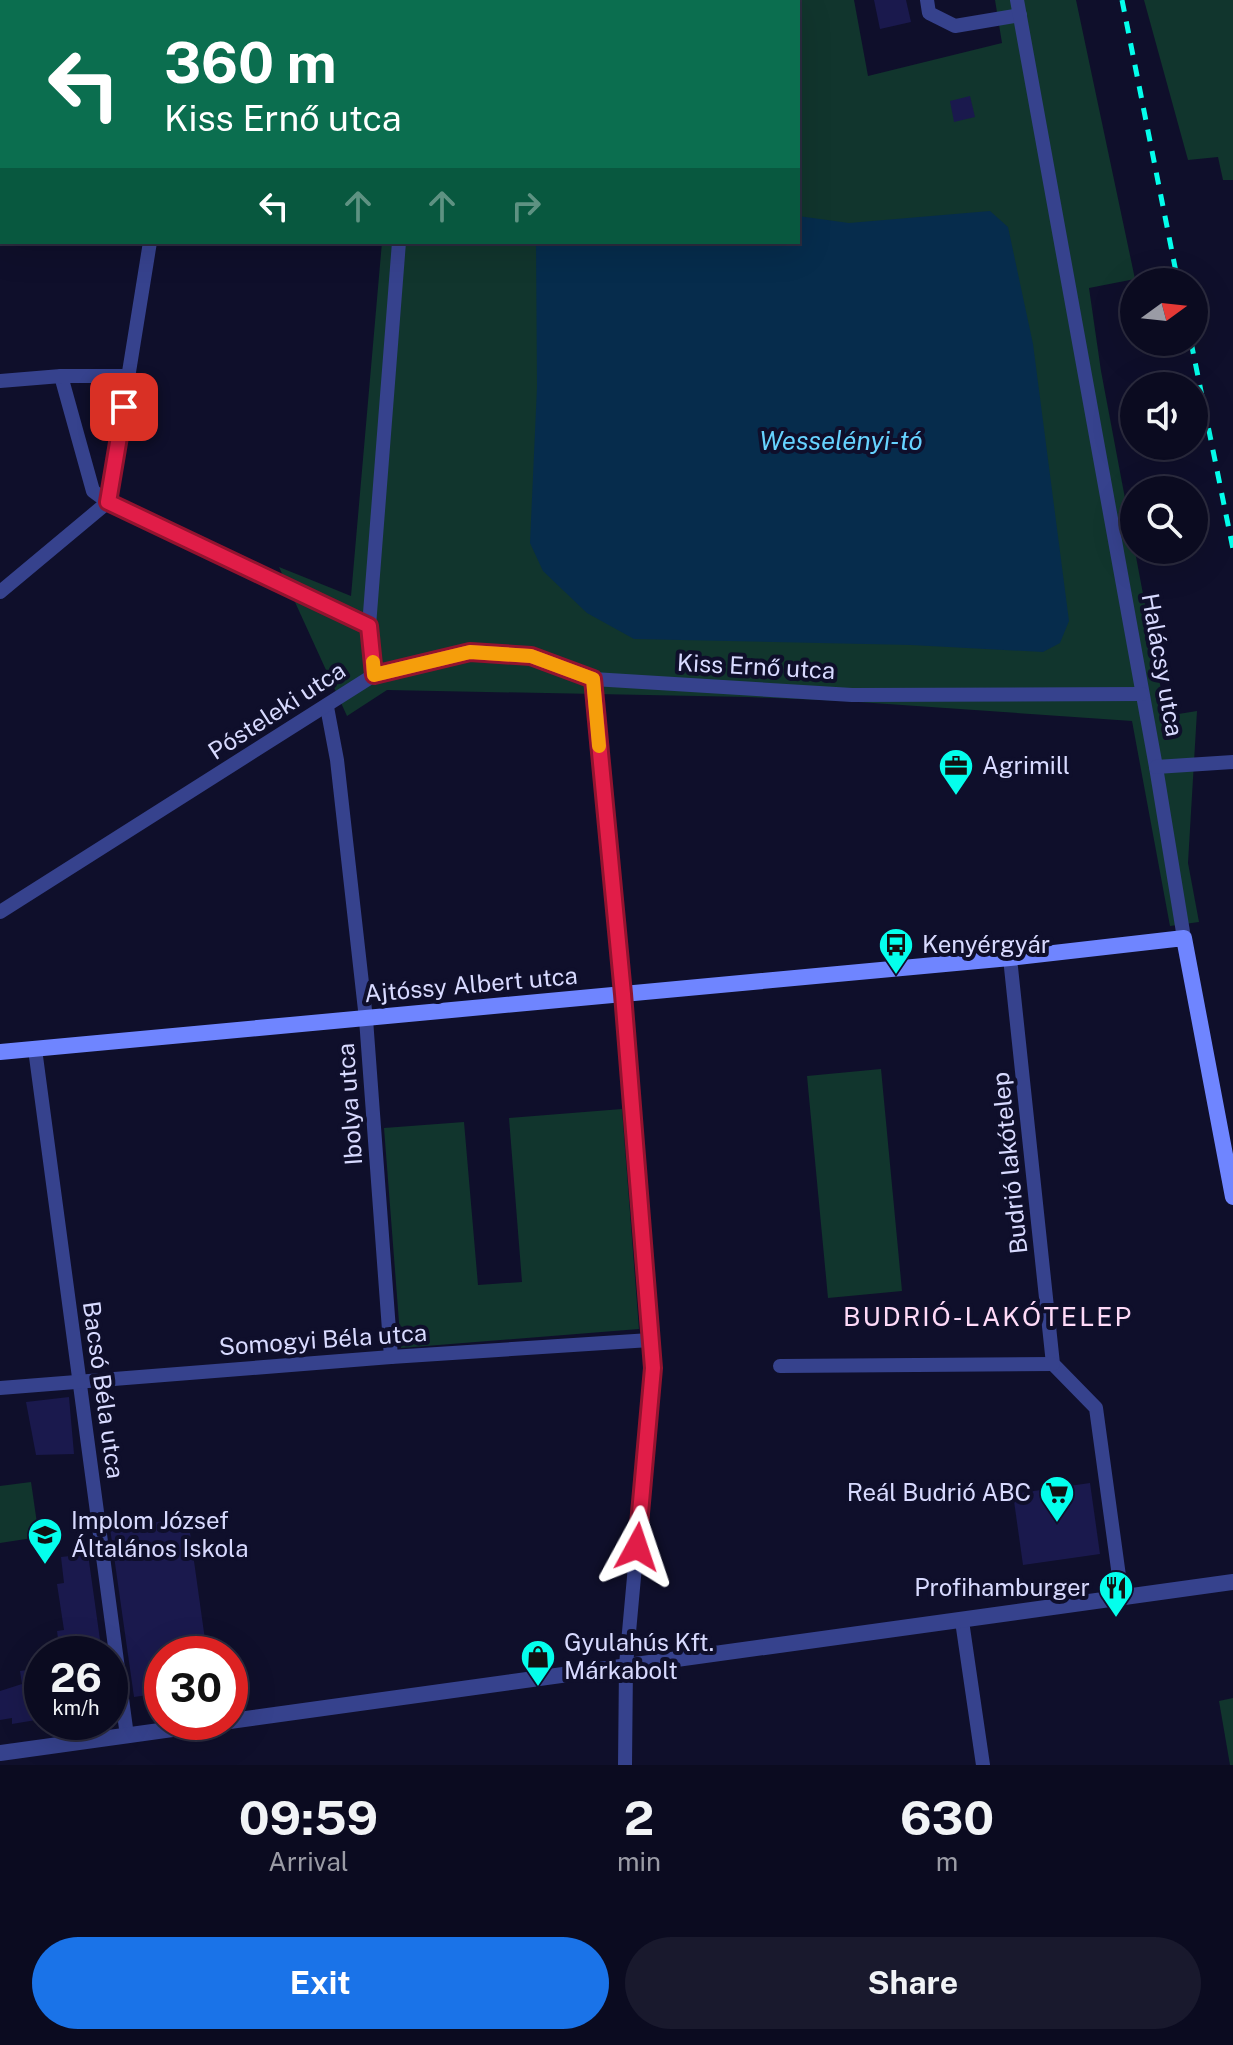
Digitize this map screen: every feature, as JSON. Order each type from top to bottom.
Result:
[{"type":"main road","name":"Ajtóssy Albert utca","points":[[0,1052],[1010,958],[1184,938]]},
{"type":"main road","name":"Halácsy utca","points":[[1184,938],[1233,1197]]},
{"type":"street","points":[[927,0],[929,13],[955,26],[1018,7]]},
{"type":"street","name":"Halácsy utca","points":[[1018,7],[1156,767],[1184,938]]},
{"type":"street","points":[[0,592],[108,502],[150,244]]},
{"type":"street","name":"Pósteleki utca","points":[[0,912],[374,675],[369,626],[399,244]]},
{"type":"street","points":[[0,381],[61,376],[130,376]]},
{"type":"street","points":[[61,376],[93,491],[108,502],[369,626]]},
{"type":"street","name":"Kiss Ernő utca","points":[[374,675],[470,652],[531,656],[593,679],[852,695],[1142,694]]},
{"type":"street","points":[[593,679],[623,994],[653,1368],[626,1665],[625,1765]]},
{"type":"street","name":"Ibolya utca","points":[[327,707],[337,760],[366,1019],[391,1357]]},
{"type":"street","points":[[1156,767],[1233,762]]},
{"type":"street","name":"Budrió lakótelep","points":[[1010,958],[1053,1364]]},
{"type":"street","name":"Bacsó Béla utca","points":[[35,1049],[113,1636]]},
{"type":"street","name":"Somogyi Béla utca","points":[[0,1388],[650,1340]]},
{"type":"street","points":[[780,1366],[1053,1364],[1096,1408],[1122,1598]]},
{"type":"street","points":[[128,1736],[1233,1582]]},
{"type":"street","points":[[962,1621],[983,1765]]},
{"type":"street","points":[[0,1753],[97,1740]]},
{"type":"green space","points":[[800,0],[854,0],[868,76],[1002,43],[995,0],[1076,0],[1133,268],[1120,268],[1120,282],[1089,288],[1121,476],[1120,564],[1137,564],[1166,716],[1197,711],[1188,863],[1199,922],[1170,926],[1132,721],[748,697],[387,690],[347,716],[279,567],[351,596],[382,244],[800,244]]},
{"type":"green space","points":[[1144,0],[1233,0],[1233,180],[1223,180],[1218,157],[1188,160]]},
{"type":"green space","points":[[881,1069],[902,1291],[828,1298],[807,1076]]},
{"type":"green space","points":[[622,1109],[639,1329],[401,1348],[384,1128],[464,1122],[478,1285],[522,1282],[509,1118]]},
{"type":"green space","points":[[31,1482],[39,1537],[0,1543],[0,1486]]},
{"type":"green space","points":[[1233,1698],[1233,1765],[1230,1765],[1219,1701]]},
{"type":"water","name":"Wesselényi-tó","points":[[990,211],[1008,227],[1033,344],[1069,621],[1060,643],[1043,652],[911,645],[634,639],[587,613],[543,571],[530,543],[537,387],[536,244],[800,244],[800,216],[849,223]]},
{"type":"building","points":[[874,0],[906,0],[911,22],[880,29]]},
{"type":"building","points":[[970,96],[975,117],[954,122],[950,101]]},
{"type":"building","points":[[69,1397],[74,1454],[36,1455],[26,1402]]},
{"type":"building","name":"Reál Budrió ABC","points":[[1090,1483],[1100,1554],[1023,1565],[1013,1494]]},
{"type":"building","points":[[188,1518],[204,1636],[144,1636],[144,1696],[134,1697],[128,1636],[125,1636],[110,1528]]},
{"type":"building","points":[[88,1554],[99,1636],[58,1636],[57,1631],[64,1630],[57,1584],[64,1583],[61,1557]]},
{"type":"building","points":[[24,1670],[24,1722],[12,1724],[12,1718],[0,1720],[0,1691],[22,1684],[20,1671]]},
{"type":"railway","points":[[1122,0],[1175,268]]},
{"type":"railway","points":[[1194,356],[1233,549]]},
{"type":"slow traffic","points":[[373,662],[374,675],[470,652],[531,656],[593,679],[599,746]]},
{"type":"place","name":"Agrimill","points":[[956,797]]},
{"type":"place","name":"Kenyérgyár","points":[[896,976]]},
{"type":"place","name":"Reál Budrió ABC","points":[[1057,1524]]},
{"type":"place","name":"Implom József Általános Iskola","points":[[45,1566]]},
{"type":"place","name":"Profihamburger","points":[[1116,1619]]},
{"type":"place","name":"Gyulahús Kft. Márkabolt","points":[[538,1688]]},
{"type":"district","name":"BUDRIÓ-LAKÓTELEP","points":[[988,1317]]},
{"type":"route","points":[[124,407],[108,502],[369,626],[374,675],[470,652],[531,656],[593,679],[623,994],[653,1368],[637,1547]]}]
